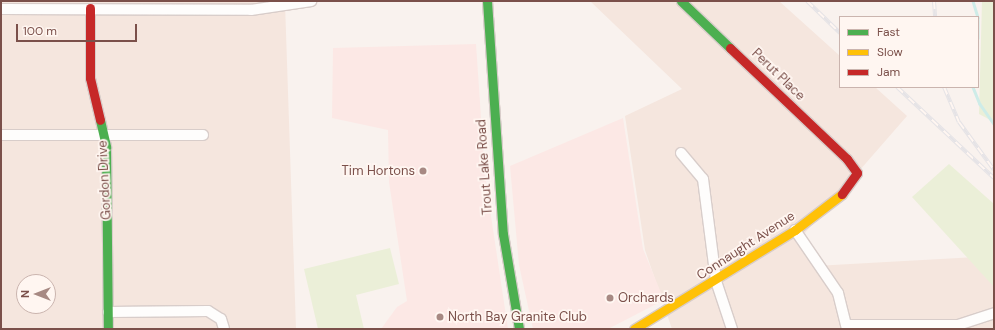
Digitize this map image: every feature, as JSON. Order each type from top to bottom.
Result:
[{"type":"street","points":[[1,9],[85,6],[252,10],[311,1]]},
{"type":"street","name":"Trout Lake Road","points":[[487,1],[502,234],[519,329]]},
{"type":"street","name":"Perut Place","points":[[681,1],[856,169]]},
{"type":"street","name":"Gordon Drive","points":[[85,6],[90,78],[103,134],[108,329]]},
{"type":"street","points":[[1,135],[203,135]]},
{"type":"street","points":[[681,153],[703,178],[716,281],[732,329]]},
{"type":"street","name":"Connaught Avenue","points":[[634,329],[716,281],[795,230],[840,197],[852,184],[856,169]]},
{"type":"street","points":[[795,230],[838,293],[848,327],[958,324],[994,313]]},
{"type":"street","points":[[108,312],[208,311],[221,319],[224,329]]},
{"type":"shaded area","points":[[1,1],[291,1],[285,3],[296,329],[1,329]]},
{"type":"shaded area","points":[[590,1],[779,1],[839,55],[839,88],[876,88],[907,116],[798,241],[815,266],[994,256],[994,329],[672,329],[645,250],[625,116],[682,89]]},
{"type":"shaded area","points":[[476,44],[485,176],[508,329],[381,329],[397,307],[407,301],[389,182],[388,130],[332,118],[333,48]]},
{"type":"shaded area","points":[[623,118],[643,249],[664,300],[608,329],[533,329],[519,265],[510,166]]},
{"type":"green space","points":[[982,1],[994,1],[994,122],[979,114]]},
{"type":"green space","points":[[949,164],[994,204],[994,287],[912,197]]},
{"type":"green space","points":[[390,248],[399,284],[356,295],[364,329],[318,329],[304,269]]},
{"type":"waterway","points":[[973,1],[978,16]]},
{"type":"waterway","points":[[973,88],[980,104],[994,124]]},
{"type":"railway","points":[[807,1],[839,32]]},
{"type":"railway","points":[[934,1],[935,16]]},
{"type":"railway","points":[[898,88],[994,178]]},
{"type":"railway","points":[[944,88],[959,122],[994,170]]},
{"type":"traffic: fast","points":[[487,1],[503,234],[519,329]]},
{"type":"traffic: fast","points":[[681,1],[730,48]]},
{"type":"traffic: fast","points":[[100,120],[106,147],[108,329]]},
{"type":"traffic: slow","points":[[634,329],[795,230],[842,194]]},
{"type":"traffic: jam","points":[[90,8],[90,78],[100,120]]},
{"type":"traffic: jam","points":[[730,48],[847,159],[857,173],[842,194]]},
{"type":"place","name":"Tim Hortons","points":[[423,171]]},
{"type":"place","name":"Orchards","points":[[610,298]]},
{"type":"place","name":"North Bay Granite Club","points":[[440,317]]}]
